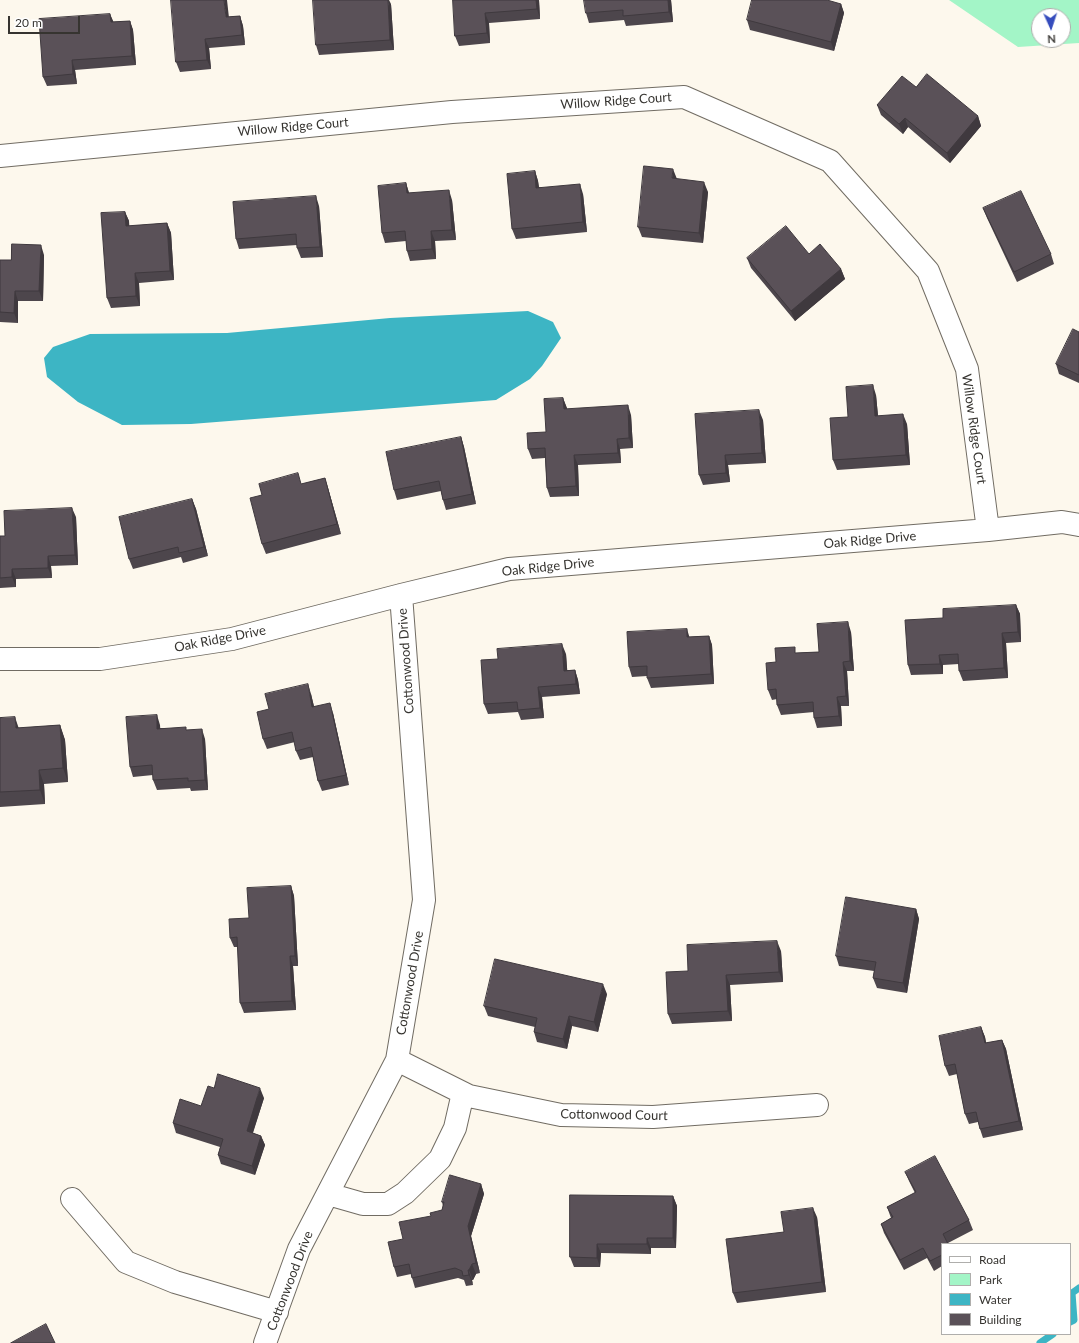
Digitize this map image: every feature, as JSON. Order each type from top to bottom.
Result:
[{"type":"street","name":"Willow Ridge Court","points":[[0,156],[452,112],[684,97],[830,161],[928,271],[967,369],[988,530]]},
{"type":"street","name":"Oak Ridge Drive","points":[[0,659],[100,659],[232,639],[400,595],[509,569],[988,530],[1062,522],[1079,524]]},
{"type":"street","name":"Cottonwood Drive","points":[[265,1343],[299,1249],[397,1060],[424,900],[400,595]]},
{"type":"street","name":"Cottonwood Court","points":[[397,1060],[469,1096],[561,1116],[653,1117],[817,1105]]},
{"type":"street","points":[[328,1194],[363,1204],[388,1204],[406,1193],[440,1159],[455,1128],[464,1093]]},
{"type":"street","points":[[72,1198],[126,1262],[175,1282],[277,1312]]},
{"type":"green space","points":[[949,0],[1079,0],[1079,43],[1071,44],[1071,8],[1031,8],[1031,46],[1018,47]]},
{"type":"water","points":[[528,311],[553,322],[561,338],[542,366],[530,379],[496,400],[191,424],[122,425],[78,402],[47,377],[44,358],[53,347],[90,334],[227,333],[390,318]]},
{"type":"building","points":[[171,0],[224,0],[226,17],[240,16],[242,35],[205,39],[207,60],[176,62]]},
{"type":"building","points":[[313,0],[388,0],[390,40],[316,45]]},
{"type":"building","points":[[453,0],[536,0],[537,9],[485,13],[487,33],[455,36]]},
{"type":"building","points":[[584,0],[668,0],[669,12],[623,16],[623,10],[586,13]]},
{"type":"building","points":[[752,0],[827,0],[841,4],[831,42],[747,20]]},
{"type":"building","points":[[110,14],[111,22],[130,21],[132,56],[72,60],[73,74],[43,77],[39,19]]},
{"type":"building","points":[[927,74],[978,116],[947,153],[905,118],[899,124],[877,105],[902,76],[916,87]]},
{"type":"building","points":[[644,166],[673,169],[672,178],[704,182],[699,233],[638,227]]},
{"type":"building","points":[[535,171],[536,188],[580,184],[583,222],[512,229],[507,174]]},
{"type":"building","points":[[406,183],[407,193],[449,190],[452,230],[431,231],[432,249],[407,251],[405,231],[382,233],[378,186]]},
{"type":"building","points":[[1021,191],[1051,254],[1014,272],[983,208]]},
{"type":"building","points":[[316,196],[320,247],[297,248],[296,234],[236,239],[233,202]]},
{"type":"building","points":[[125,212],[126,226],[167,223],[170,271],[135,273],[136,296],[107,298],[101,213]]},
{"type":"building","points":[[786,226],[809,254],[820,244],[841,269],[791,311],[747,258]]},
{"type":"building","points":[[12,244],[41,245],[39,291],[15,291],[14,313],[0,312],[0,260],[11,260]]},
{"type":"building","points":[[1073,329],[1079,332],[1079,375],[1056,364]]},
{"type":"building","points":[[873,385],[875,416],[903,414],[906,455],[833,460],[830,418],[848,417],[846,387]]},
{"type":"building","points":[[563,398],[564,409],[628,405],[629,438],[617,439],[618,453],[574,455],[576,486],[547,488],[545,448],[528,449],[527,433],[546,432],[544,399]]},
{"type":"building","points":[[759,410],[762,453],[725,455],[726,473],[699,475],[695,414]]},
{"type":"building","points":[[461,437],[472,494],[443,500],[439,481],[394,490],[386,452]]},
{"type":"building","points":[[298,473],[301,484],[325,478],[337,524],[262,544],[250,498],[262,495],[259,484]]},
{"type":"building","points":[[192,499],[204,547],[179,553],[178,547],[129,559],[119,517]]},
{"type":"building","points":[[72,508],[75,555],[48,556],[48,568],[12,569],[12,577],[0,578],[0,536],[5,536],[4,511]]},
{"type":"building","points":[[1016,605],[1018,632],[1002,633],[1004,668],[959,671],[958,654],[939,655],[940,664],[908,665],[905,620],[943,618],[943,609]]},
{"type":"building","points":[[848,622],[850,661],[843,662],[846,696],[837,697],[839,716],[814,718],[813,702],[777,705],[776,689],[768,690],[766,663],[776,662],[775,648],[795,647],[795,653],[819,652],[817,624]]},
{"type":"building","points":[[687,629],[687,637],[709,636],[711,674],[647,678],[647,666],[629,667],[627,632]]},
{"type":"building","points":[[562,644],[564,671],[575,670],[576,684],[538,687],[540,708],[518,710],[517,702],[484,704],[481,660],[498,659],[497,649]]},
{"type":"building","points":[[308,684],[312,707],[330,703],[346,775],[318,781],[311,747],[296,751],[292,732],[263,739],[257,712],[269,709],[265,694]]},
{"type":"building","points":[[157,715],[157,729],[186,727],[186,730],[202,729],[205,780],[188,781],[188,778],[153,780],[152,765],[130,767],[126,717]]},
{"type":"building","points":[[15,717],[16,728],[60,725],[63,768],[39,770],[40,790],[0,792],[0,718]]},
{"type":"building","points":[[291,886],[295,956],[290,956],[292,1001],[240,1003],[237,937],[230,938],[229,919],[249,918],[247,888]]},
{"type":"building","points":[[846,897],[916,909],[903,983],[873,978],[876,962],[836,956]]},
{"type":"building","points":[[777,941],[779,972],[726,975],[728,1011],[668,1014],[666,972],[688,971],[687,945]]},
{"type":"building","points":[[495,959],[603,984],[594,1022],[569,1016],[563,1039],[534,1032],[537,1018],[484,1006]]},
{"type":"building","points":[[981,1027],[985,1043],[1002,1040],[1019,1121],[980,1129],[976,1112],[965,1114],[955,1064],[945,1066],[939,1036]]},
{"type":"building","points":[[218,1074],[260,1088],[247,1131],[261,1136],[252,1166],[218,1155],[223,1139],[173,1123],[180,1099],[201,1106],[208,1086],[214,1088]]},
{"type":"building","points":[[935,1156],[969,1220],[943,1234],[948,1243],[941,1243],[941,1256],[930,1261],[923,1248],[900,1260],[881,1224],[893,1217],[887,1207],[916,1192],[905,1172]]},
{"type":"building","points":[[450,1175],[481,1184],[468,1226],[476,1263],[472,1264],[468,1270],[469,1275],[463,1276],[462,1271],[455,1268],[412,1278],[409,1264],[394,1267],[388,1242],[403,1239],[399,1222],[431,1216],[430,1213],[442,1210],[444,1202],[442,1202]]},
{"type":"building","points":[[570,1195],[673,1196],[673,1238],[647,1238],[647,1244],[597,1244],[597,1258],[570,1257]]},
{"type":"building","points":[[813,1208],[822,1282],[733,1293],[726,1239],[784,1232],[781,1212]]},
{"type":"building","points":[[46,1324],[55,1343],[11,1343]]},
{"type":"waterway","points":[[1071,1322],[1074,1320],[1072,1293],[1079,1288]]},
{"type":"waterway","points":[[1040,1343],[1052,1335]]}]
